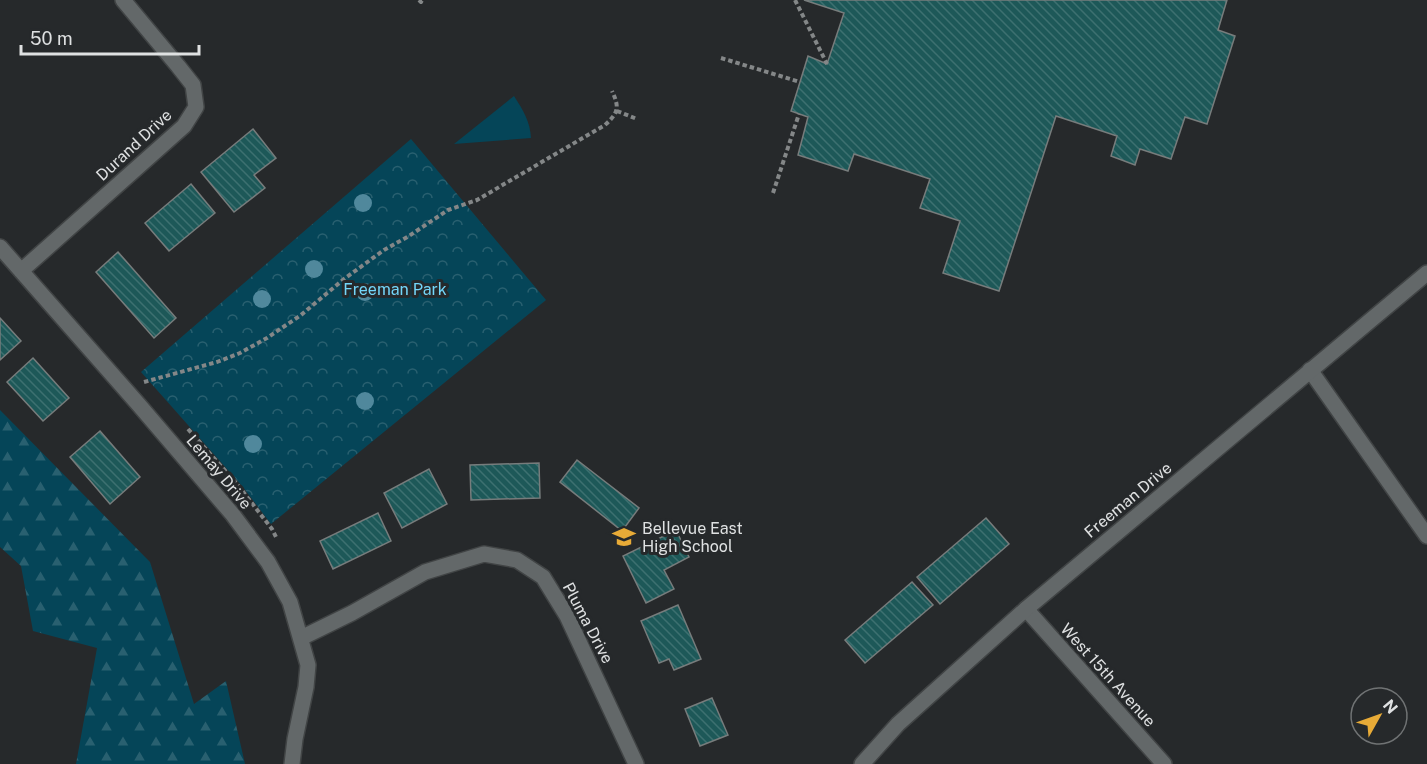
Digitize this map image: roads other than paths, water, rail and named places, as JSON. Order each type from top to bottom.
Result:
[{"type":"street","name":"Durand Drive","points":[[21,271],[184,126],[196,106],[193,86],[123,0]]},
{"type":"street","name":"Lemay Drive","points":[[0,247],[233,515],[268,562],[290,602],[308,665],[292,764]]},
{"type":"street","name":"Freeman Drive","points":[[862,764],[898,724],[1026,609],[1427,273]]},
{"type":"street","points":[[1310,370],[1427,536]]},
{"type":"street","name":"Pluma Drive","points":[[301,638],[352,614],[425,572],[484,554],[517,560],[543,577],[567,616],[636,764]]},
{"type":"street","name":"West 15th Avenue","points":[[1026,609],[1164,764]]},
{"type":"place","name":"Bellevue East High School","points":[[624,537]]},
{"type":"park label","name":"Freeman Park","points":[[395,289]]}]
